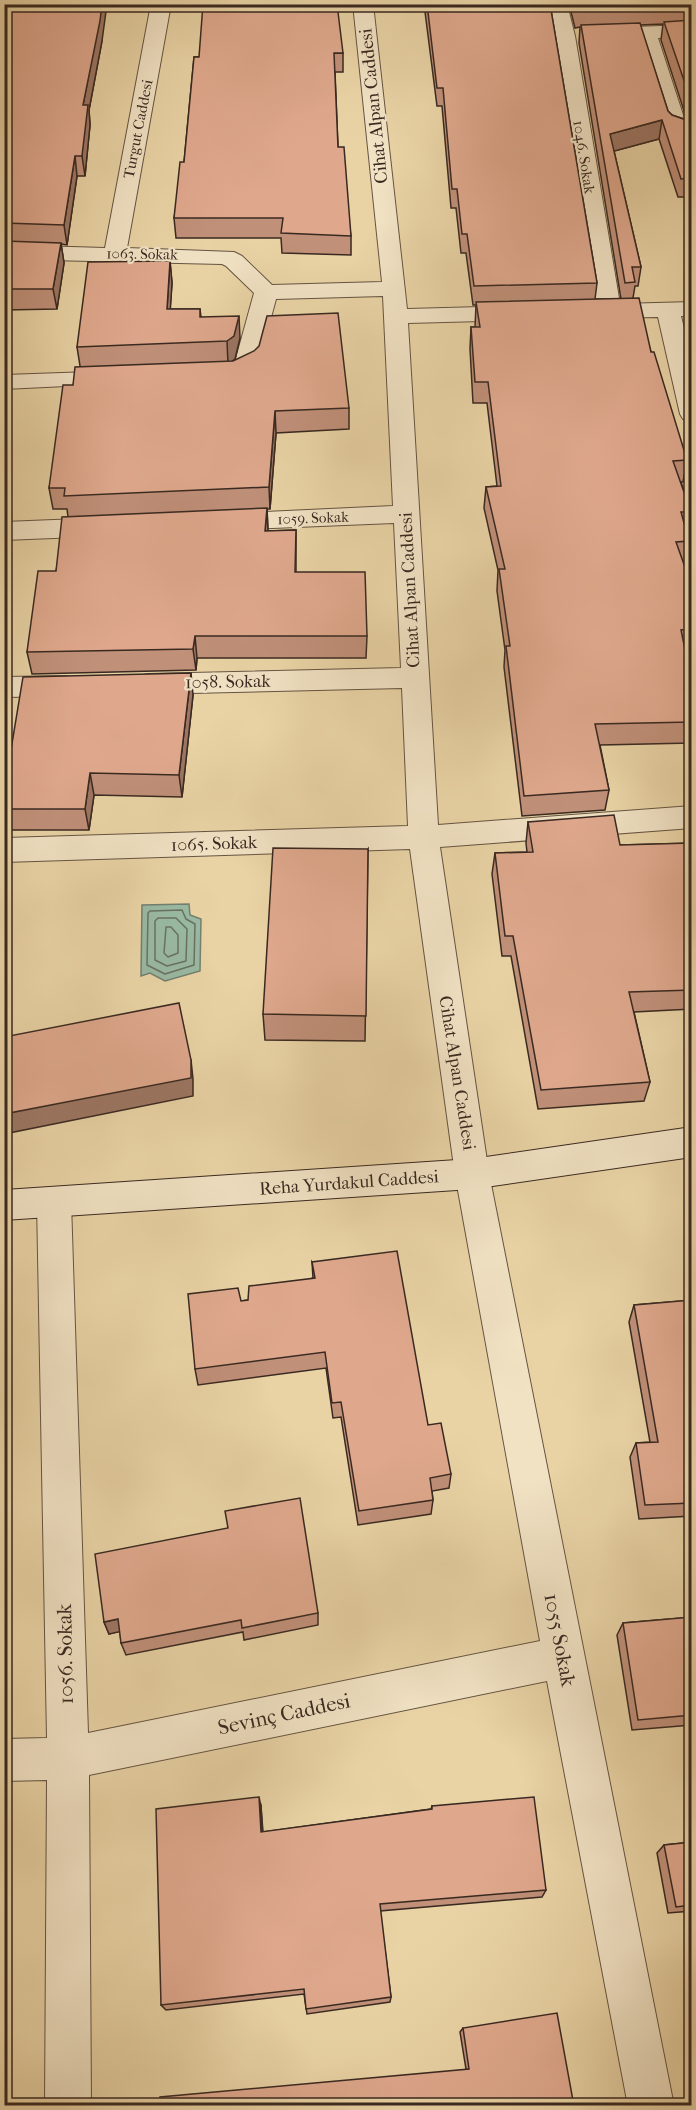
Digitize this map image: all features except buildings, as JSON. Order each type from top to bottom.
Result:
[{"type":"street","name":"Turgut Caddesi","points":[[115,253],[161,4]]},
{"type":"street","name":"Cihat Alpan Caddesi","points":[[363,4],[394,303],[424,837],[472,1174]]},
{"type":"street","name":"1046. Sokak","points":[[557,4],[565,36],[609,310]]},
{"type":"street","points":[[565,36],[692,32]]},
{"type":"street","points":[[647,33],[677,128],[692,135]]},
{"type":"street","name":"1063. Sokak","points":[[4,252],[226,257],[240,266],[266,292]]},
{"type":"street","points":[[202,376],[234,373],[246,366],[266,292],[538,312]]},
{"type":"street","points":[[573,311],[680,309],[692,414]]},
{"type":"street","points":[[4,382],[144,378]]},
{"type":"street","name":"1059. Sokak","points":[[196,523],[406,514]]},
{"type":"street","points":[[6,539],[126,526]]},
{"type":"street","name":"1058. Sokak","points":[[122,684],[415,678]]},
{"type":"street","points":[[4,687],[87,685]]},
{"type":"street","name":"1065. Sokak","points":[[4,850],[424,837],[692,817]]},
{"type":"street","name":"Reha Yurdakul Caddesi","points":[[4,1204],[472,1174],[692,1142]]},
{"type":"street","name":"1055 Sokak","points":[[472,1174],[651,2106]]},
{"type":"street","name":"1056. Sokak","points":[[54,1202],[68,1758],[68,2106]]},
{"type":"street","name":"Sevinç Caddesi","points":[[4,1760],[68,1758],[563,1657]]},
{"type":"water","points":[[189,904],[190,915],[201,919],[200,971],[165,981],[150,973],[141,976],[142,905]]}]
